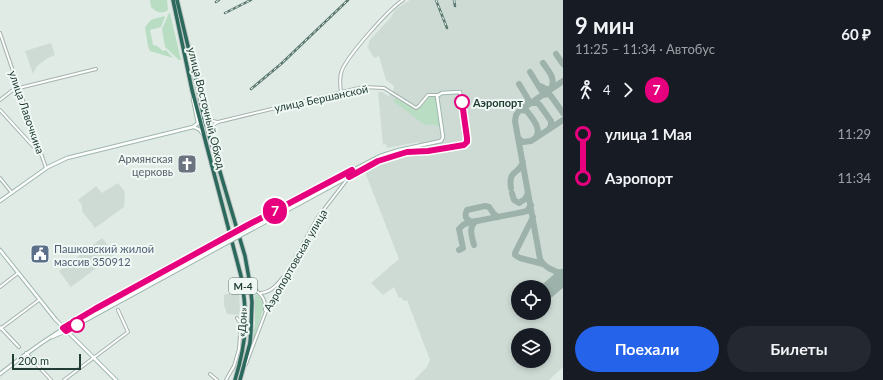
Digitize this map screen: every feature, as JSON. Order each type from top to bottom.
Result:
[{"type":"highway","name":"улица Восточный Обход","points":[[173,0],[192,90],[227,219]]},
{"type":"highway","name":"улица Восточный Обход","points":[[177,0],[198,84],[204,118],[233,218]]},
{"type":"highway","name":"«Дон»","points":[[233,218],[245,256],[252,302],[250,343],[240,380]]},
{"type":"highway","name":"«Дон»","points":[[227,219],[241,276],[245,302],[246,324],[244,343],[234,380]]},
{"type":"main road","points":[[0,201],[46,169],[62,160],[79,154],[193,127],[198,123],[192,90]]},
{"type":"main road","points":[[0,374],[26,353],[48,338],[63,328],[246,226],[374,159],[389,153],[439,142],[442,139],[437,98],[438,95],[460,92],[467,142],[464,145],[407,152],[378,161],[349,177],[342,183],[261,224],[66,331],[48,338]]},
{"type":"main road","points":[[193,127],[200,130],[204,136]]},
{"type":"main road","points":[[423,145],[424,151]]},
{"type":"main road","points":[[360,166],[362,170]]},
{"type":"main road","points":[[357,168],[359,170],[358,172]]},
{"type":"main road","points":[[258,220],[261,224]]},
{"type":"main road","points":[[0,250],[63,328],[116,380]]},
{"type":"main road","points":[[95,309],[97,310],[97,313]]},
{"type":"street","points":[[341,92],[341,72],[348,61],[363,41],[403,0]]},
{"type":"street","name":"улица Лавочкина","points":[[0,33],[46,169]]},
{"type":"street","points":[[0,100],[18,87],[96,69]]},
{"type":"street","name":"улица Бершанской","points":[[218,122],[362,87],[379,86],[416,108],[428,95],[438,95]]},
{"type":"street","points":[[201,103],[206,117],[212,122],[218,122]]},
{"type":"street","points":[[0,110],[43,157]]},
{"type":"street","points":[[214,151],[210,129],[218,122]]},
{"type":"street","points":[[349,177],[352,170]]},
{"type":"street","points":[[0,178],[12,192]]},
{"type":"street","name":"Аэропортовская улица","points":[[240,380],[265,311],[318,217],[342,183]]},
{"type":"street","points":[[0,287],[18,273]]},
{"type":"street","points":[[261,294],[272,290],[286,275]]},
{"type":"street","points":[[250,284],[256,292],[261,294],[266,304],[265,311]]},
{"type":"street","points":[[19,347],[0,328],[39,300]]},
{"type":"street","points":[[64,380],[128,332],[118,310]]},
{"type":"street","points":[[226,380],[234,366],[239,349],[241,324],[237,318]]},
{"type":"street","points":[[26,353],[51,380]]},
{"type":"street","points":[[210,374],[217,380]]},
{"type":"shaded area","points":[[410,0],[563,0],[563,367],[549,380],[414,380],[427,367],[430,360],[407,300],[404,301],[401,297],[399,298],[394,287],[383,295],[371,283],[399,259],[365,172],[390,160],[409,155],[419,155],[420,151],[419,142],[387,148],[386,144],[383,145],[378,92],[382,92],[389,96],[393,91],[394,86],[386,80],[379,56],[374,58],[367,46],[369,45],[369,41],[391,17],[396,9]]},
{"type":"shaded area","points":[[51,43],[55,55],[37,66],[33,74],[25,51]]},
{"type":"shaded area","points":[[118,183],[125,192],[124,207],[95,228],[82,211],[82,205],[78,200],[96,186],[102,193]]},
{"type":"shaded area","points":[[102,238],[115,254],[71,287],[59,271]]},
{"type":"shaded area","points":[[239,290],[239,315],[227,314],[224,305],[224,295]]},
{"type":"green space","points":[[150,0],[167,0],[167,11],[159,12],[155,10],[151,7]]},
{"type":"green space","points":[[169,13],[181,60],[179,60],[165,47],[162,29]]},
{"type":"green space","points":[[165,17],[161,27],[150,30],[153,45],[157,46],[163,51],[166,50],[173,58],[150,51],[148,46],[145,27],[151,20]]},
{"type":"green space","points":[[186,53],[188,53],[197,86],[202,117]]},
{"type":"green space","points":[[435,95],[440,127],[432,124],[425,125],[393,101],[397,97],[408,105],[417,108],[420,107],[428,98]]},
{"type":"green space","points":[[202,117],[233,225],[232,226],[204,125]]},
{"type":"green space","points":[[255,293],[262,299],[264,307],[250,351],[255,325]]},
{"type":"taxiway","points":[[556,54],[563,64]]},
{"type":"taxiway","points":[[540,86],[546,89],[551,89],[553,82],[551,75],[543,63]]},
{"type":"taxiway","points":[[530,72],[541,90]]},
{"type":"taxiway","points":[[563,81],[519,111],[516,115],[515,121],[540,259],[550,269],[563,273]]},
{"type":"taxiway","points":[[519,84],[528,99],[525,107]]},
{"type":"taxiway","points":[[543,95],[548,94],[551,96],[563,113]]},
{"type":"taxiway","points":[[531,103],[539,104],[551,121],[549,129]]},
{"type":"taxiway","points":[[521,110],[527,111],[536,124],[538,131],[536,137]]},
{"type":"taxiway","points":[[518,138],[523,142],[531,141],[563,120]]},
{"type":"taxiway","points":[[511,188],[510,182],[512,175],[519,169],[523,162]]},
{"type":"taxiway","points":[[512,193],[514,200],[519,203],[525,199],[528,193]]},
{"type":"taxiway","points":[[459,250],[463,248],[459,229],[463,225],[527,211],[531,205]]},
{"type":"taxiway","points":[[473,222],[466,218],[467,210],[485,206],[489,207],[498,217]]},
{"type":"taxiway","points":[[533,217],[515,255],[520,258],[543,264]]},
{"type":"taxiway","points":[[474,245],[471,229],[476,221]]},
{"type":"runway","points":[[551,288],[563,277]]},
{"type":"railway","points":[[225,13],[251,0]]},
{"type":"railway","points":[[251,89],[281,64],[348,0]]},
{"type":"railway","points":[[436,0],[447,28]]},
{"type":"railway","points":[[454,0],[455,6]]},
{"type":"bus line","name":"7","points":[[77,325],[66,331],[63,328],[246,226],[352,170],[349,177],[385,158],[407,152],[428,151],[466,144],[467,138],[462,102]]},
{"type":"place","name":"Аэропорт","points":[[462,102]]},
{"type":"place","name":"Армянская церковь","points":[[187,164]]},
{"type":"place","name":"Пашковский жилой массив 350912","points":[[40,254]]}]
